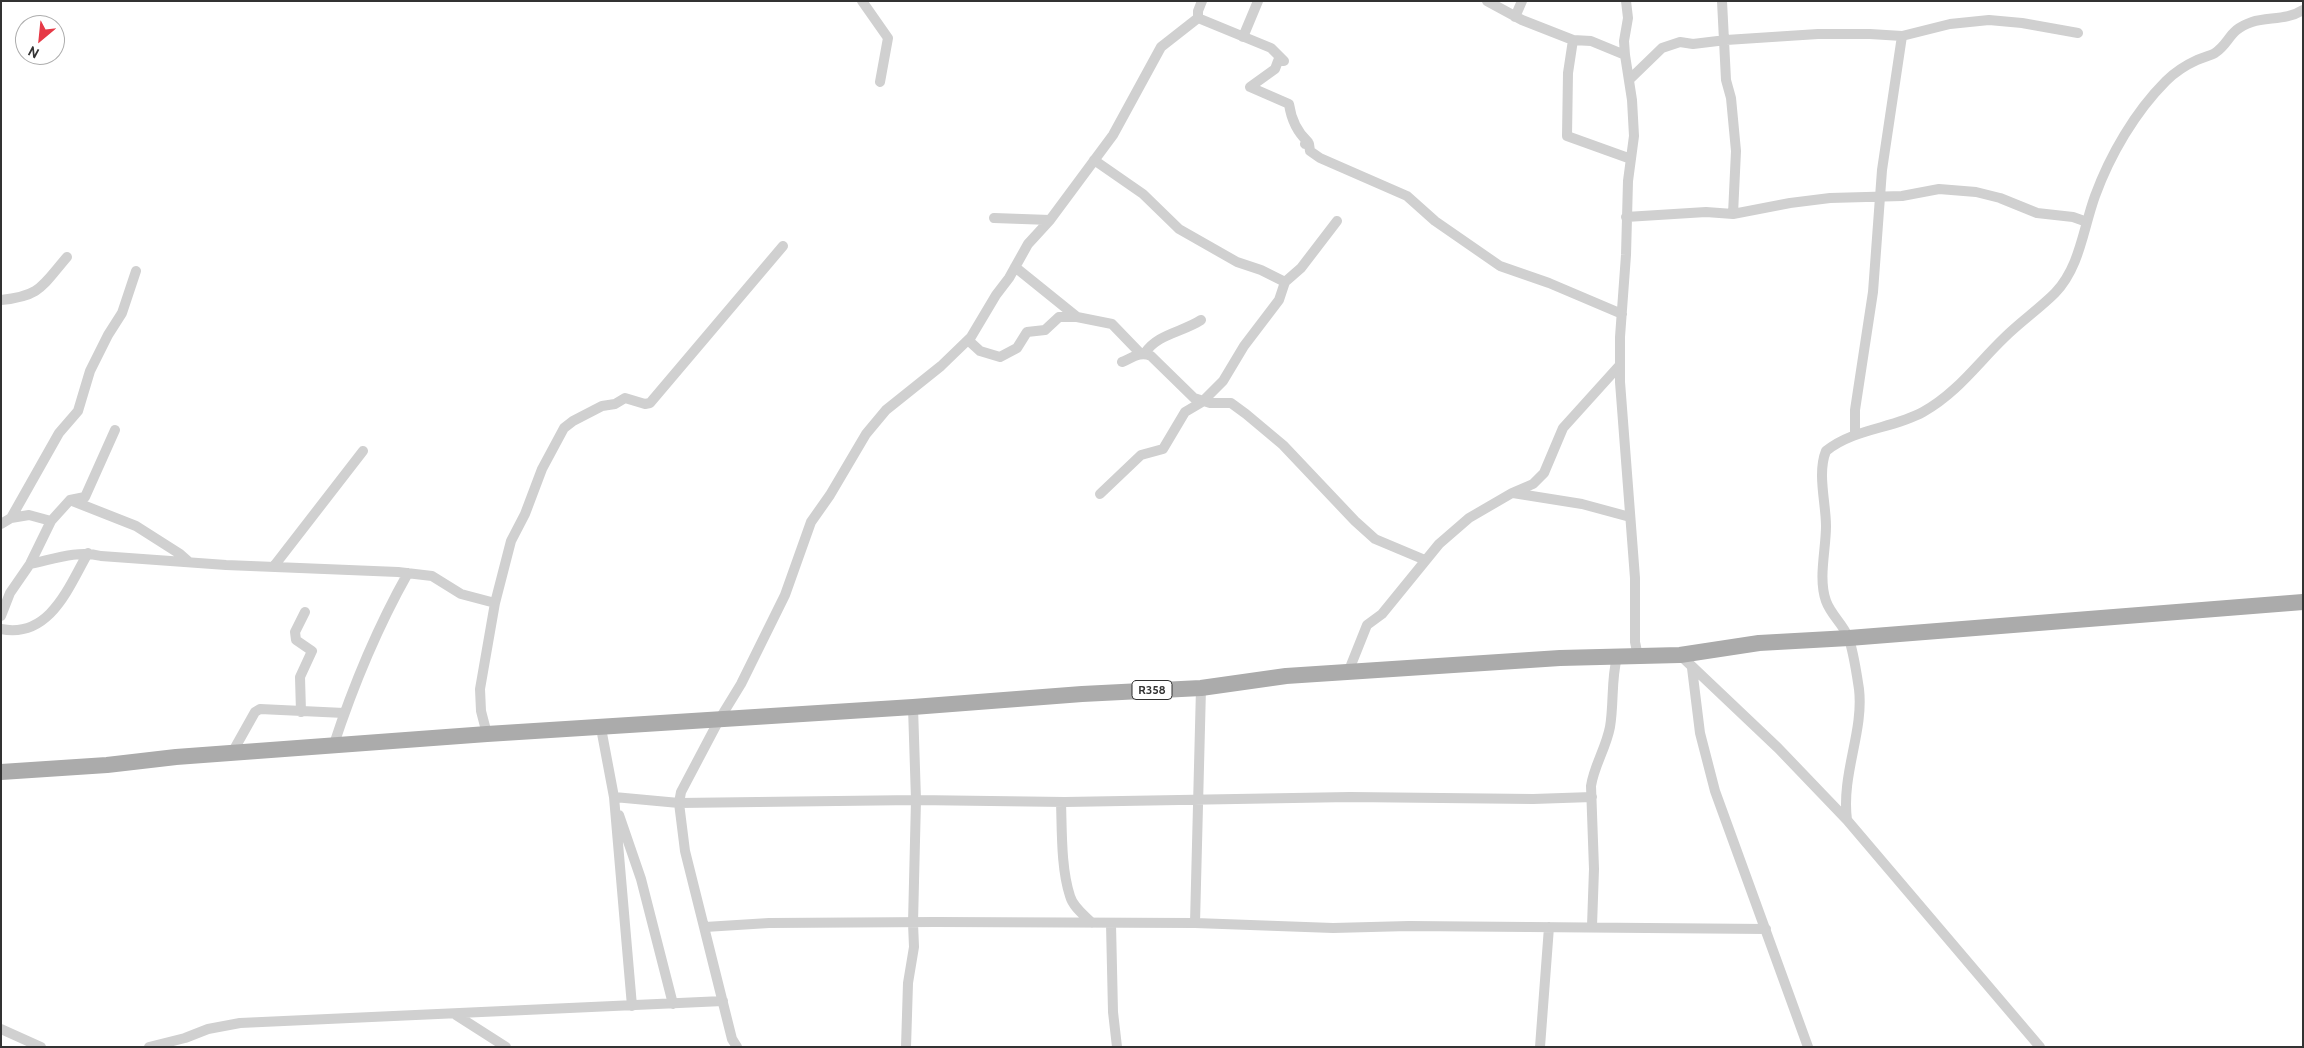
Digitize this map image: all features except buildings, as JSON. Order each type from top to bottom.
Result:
[{"type":"main road","name":"R358","points":[[1,772],[106,765],[232,752],[487,734],[601,728],[1082,694],[1201,688],[1286,676],[1560,658],[1680,655],[1759,643],[1849,638],[2303,602]]},
{"type":"street","points":[[862,1],[888,38],[880,82]]},
{"type":"street","points":[[1198,18],[1198,11],[1202,1]]},
{"type":"street","points":[[1243,37],[1258,1]]},
{"type":"street","points":[[1486,1],[1515,17],[1573,40],[1592,42],[1625,55]]},
{"type":"street","points":[[1515,17],[1522,1]]},
{"type":"street","points":[[1626,1],[1628,18],[1624,41],[1634,122],[1626,218],[1619,366],[1635,587],[1635,642],[1638,656]]},
{"type":"street","points":[[1722,1],[1726,40],[1726,80],[1732,103],[1736,151],[1733,214]]},
{"type":"street","points":[[1847,820],[1846,787],[1854,740],[1859,691],[1849,638],[1832,612],[1823,587],[1826,526],[1823,457],[1826,451],[1838,442],[1855,435],[1908,419],[1930,408],[1960,385],[1998,343],[2061,286],[2078,254],[2086,222],[2103,177],[2120,144],[2139,115],[2167,79],[2188,64],[2216,52],[2230,34],[2238,28],[2265,18],[2294,15],[2303,10]]},
{"type":"street","points":[[1198,18],[1273,49],[1277,57],[1284,61],[1278,61],[1275,69],[1250,87],[1289,104],[1298,132],[1308,142],[1305,144],[1309,144],[1310,151],[1326,161],[1407,196],[1435,221],[1500,266],[1549,283],[1622,314]]},
{"type":"street","points":[[737,1047],[732,1039],[685,851],[679,803],[681,792],[718,720],[741,684],[785,595],[807,529],[866,434],[886,410],[941,366],[968,340],[1028,244],[1050,220],[1120,122],[1161,46],[1198,18]]},
{"type":"street","points":[[1629,80],[1650,58],[1671,43],[1680,42],[1694,44],[1818,34],[1902,36],[1950,24],[1989,20],[2022,23],[2078,33]]},
{"type":"street","points":[[1855,435],[1856,410],[1873,292],[1880,196],[1902,36]]},
{"type":"street","points":[[1573,40],[1568,73],[1567,136],[1630,159]]},
{"type":"street","points":[[1094,160],[1143,194],[1179,229],[1237,262],[1261,270],[1285,282]]},
{"type":"street","points":[[1626,218],[1706,212],[1733,214],[1790,203],[1902,196],[1939,189],[1976,192],[2000,198],[2037,213],[2073,217],[2086,222]]},
{"type":"street","points":[[994,218],[1050,220]]},
{"type":"street","points":[[1100,494],[1142,456],[1163,449],[1185,412],[1202,402],[1223,381],[1244,346],[1279,300],[1285,282],[1301,268],[1337,221]]},
{"type":"street","points":[[487,734],[481,711],[480,689],[495,603],[511,541],[525,514],[542,469],[564,428],[573,421],[599,408],[614,404],[625,398],[644,404],[650,403],[783,246]]},
{"type":"street","points":[[1,300],[34,293],[66,257]]},
{"type":"street","points":[[1015,267],[1077,317]]},
{"type":"street","points":[[11,518],[59,433],[78,411],[90,371],[108,335],[122,313],[136,271]]},
{"type":"street","points":[[968,340],[980,351],[1000,357],[1017,348],[1027,332],[1045,330],[1059,317],[1077,317],[1112,324],[1143,353],[1157,362],[1190,394],[1202,402],[1234,404],[1283,445],[1365,531],[1384,544],[1425,560]]},
{"type":"street","points":[[1122,362],[1143,353],[1158,340],[1202,320]]},
{"type":"street","points":[[1352,672],[1352,665],[1367,625],[1382,614],[1439,544],[1470,518],[1512,493],[1533,484],[1544,473],[1563,428],[1619,366]]},
{"type":"street","points":[[1,616],[14,585],[30,564],[52,521],[70,500],[85,497],[115,430]]},
{"type":"street","points":[[274,566],[363,451]]},
{"type":"street","points":[[1512,493],[1582,504],[1630,517]]},
{"type":"street","points":[[70,500],[136,526],[180,554],[189,562]]},
{"type":"street","points":[[1,524],[11,518],[29,515],[52,521]]},
{"type":"street","points":[[30,564],[76,553],[88,553],[101,556],[189,562],[408,573],[435,576],[461,594],[495,603]]},
{"type":"street","points":[[1,629],[16,629],[30,626],[48,618],[61,601],[88,553]]},
{"type":"street","points":[[332,746],[384,616],[408,573]]},
{"type":"street","points":[[300,712],[300,677],[312,652],[294,636],[305,612]]},
{"type":"street","points":[[1680,655],[1778,748],[1847,820],[2040,1047]]},
{"type":"street","points":[[1592,926],[1594,869],[1593,773],[1603,752],[1610,726],[1613,672],[1617,657]]},
{"type":"street","points":[[1692,668],[1700,733],[1713,783],[1808,1047]]},
{"type":"street","points":[[1195,923],[1201,688]]},
{"type":"street","points":[[906,1047],[908,983],[914,947],[916,800],[913,707]]},
{"type":"street","points":[[232,752],[256,712],[260,709],[300,712],[344,712]]},
{"type":"street","points":[[601,728],[624,834],[641,879],[654,924],[673,1004]]},
{"type":"street","points":[[615,797],[679,803],[916,800],[1061,802],[1350,797],[1533,799],[1592,797]]},
{"type":"street","points":[[615,797],[632,1006]]},
{"type":"street","points":[[1061,802],[1062,839],[1070,897],[1075,906],[1092,924]]},
{"type":"street","points":[[705,927],[769,924],[1195,923],[1333,928],[1592,926],[1766,929]]},
{"type":"street","points":[[1111,924],[1113,1012],[1116,1047]]},
{"type":"street","points":[[1540,1047],[1548,927]]},
{"type":"street","points":[[148,1047],[185,1038],[208,1029],[240,1023],[404,1014],[456,1015],[723,1001]]},
{"type":"street","points":[[456,1015],[506,1047]]},
{"type":"street","points":[[1,1029],[42,1047]]}]
